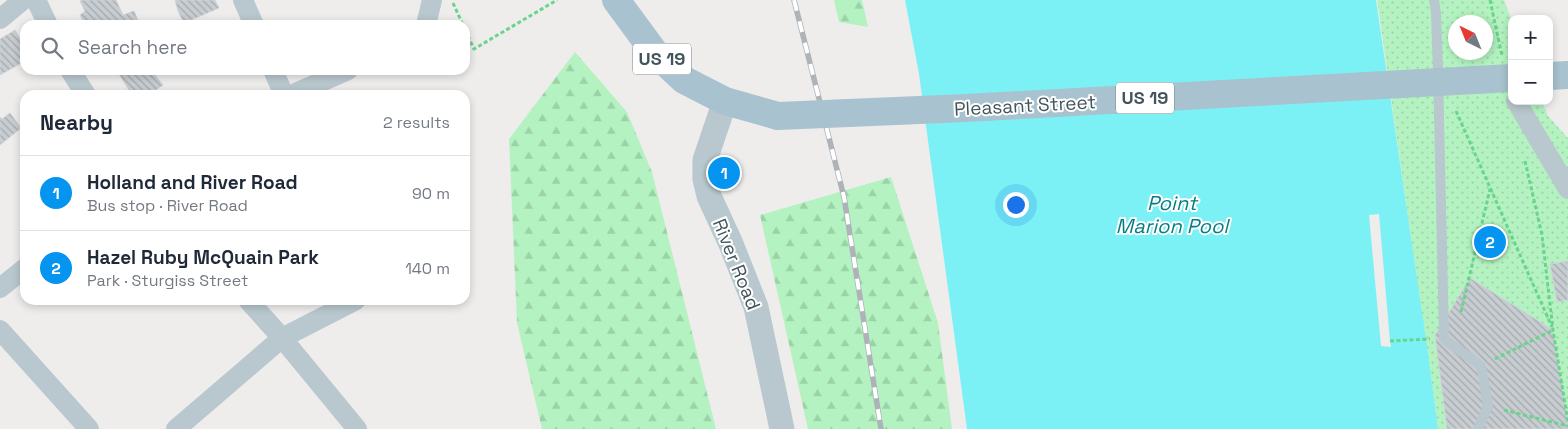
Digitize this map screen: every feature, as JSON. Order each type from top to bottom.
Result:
[{"type":"main road","name":"US 19","points":[[616,0],[655,53],[684,80],[725,101]]},
{"type":"main road","points":[[1553,76],[1568,75]]},
{"type":"main road","name":"Pleasant Street","points":[[725,101],[778,116],[966,108],[1508,91]]},
{"type":"street","points":[[0,19],[23,0]]},
{"type":"street","points":[[36,0],[46,20]]},
{"type":"street","points":[[243,0],[252,20]]},
{"type":"street","points":[[427,20],[432,0]]},
{"type":"street","points":[[73,75],[83,90]]},
{"type":"street","points":[[275,75],[282,90]]},
{"type":"street","points":[[302,90],[337,75]]},
{"type":"street","name":"River Road","points":[[725,101],[705,160],[705,179],[712,203],[731,244],[756,307],[782,429]]},
{"type":"street","points":[[1520,105],[1568,189]]},
{"type":"street","points":[[0,288],[20,272]]},
{"type":"street","points":[[252,305],[357,429]]},
{"type":"street","points":[[176,429],[282,338],[346,305]]},
{"type":"street","points":[[0,330],[90,429]]},
{"type":"lane","points":[[1434,0],[1438,72],[1444,339],[1481,366],[1488,406],[1478,429]]},
{"type":"path","points":[[451,0],[461,20]]},
{"type":"path","points":[[470,41],[474,49],[557,0]]},
{"type":"path","points":[[1490,0],[1508,74]]},
{"type":"path","points":[[1454,107],[1553,330]]},
{"type":"path","points":[[1525,160],[1542,235],[1553,330],[1568,422]]},
{"type":"path","points":[[1470,278],[1490,188]]},
{"type":"path","points":[[1481,366],[1553,330]]},
{"type":"path","points":[[1390,341],[1432,339]]},
{"type":"path","points":[[1488,406],[1568,426]]},
{"type":"green space","points":[[834,0],[862,0],[868,27],[839,22]]},
{"type":"green space","points":[[1377,0],[1504,0],[1510,15],[1508,15],[1508,105],[1544,105],[1548,116],[1568,138],[1568,429],[1438,429]]},
{"type":"green space","points":[[575,52],[627,112],[652,172],[716,429],[542,429],[517,323],[509,139]]},
{"type":"green space","points":[[891,177],[938,323],[952,429],[808,429],[760,215]]},
{"type":"water","name":"Point Marion Pool","points":[[905,0],[1376,0],[1438,429],[967,429],[919,74]]},
{"type":"pier","points":[[1379,214],[1391,347],[1381,346],[1369,215]]},
{"type":"building","points":[[116,0],[123,15],[134,11],[138,20],[82,20],[80,15],[85,11],[80,1]]},
{"type":"building","points":[[175,0],[215,0],[219,8],[191,20],[182,20]]},
{"type":"building","points":[[15,30],[20,39],[20,64],[0,75],[0,39]]},
{"type":"building","points":[[120,75],[155,75],[163,85],[156,90],[129,90]]},
{"type":"building","points":[[10,113],[20,129],[0,145],[0,117],[2,119]]},
{"type":"building","points":[[1568,261],[1568,300],[1557,302],[1550,264]]},
{"type":"building","points":[[1470,278],[1553,330],[1568,422],[1567,429],[1447,429],[1435,335]]},
{"type":"railway","points":[[794,0],[844,197],[881,429]]},
{"type":"place","name":"Holland and River Road","points":[[724,173]]},
{"type":"place","name":"Hazel Ruby McQuain Park","points":[[1490,242]]}]
